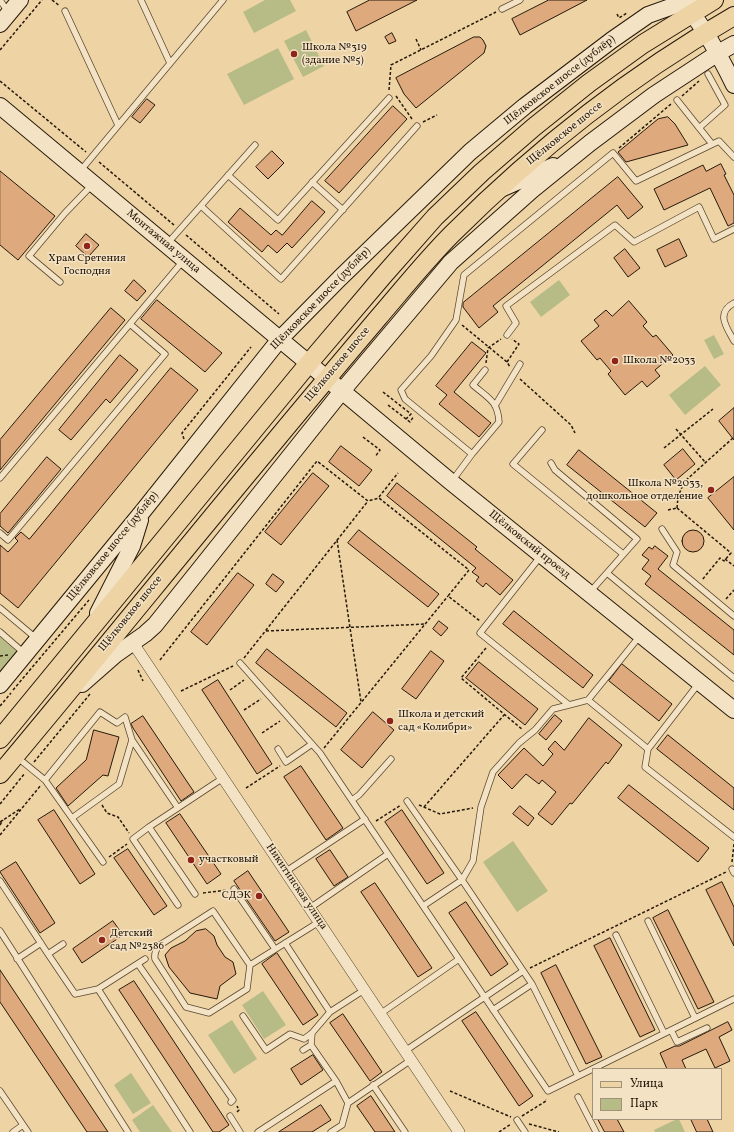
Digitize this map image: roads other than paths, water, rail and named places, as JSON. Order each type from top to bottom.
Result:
[{"type":"main road","name":"Щёлковское шоссе","points":[[0,739],[309,363],[383,276],[436,217],[482,172],[534,127],[589,83],[643,44],[687,4],[714,0]]},
{"type":"main road","name":"Щёлковское шоссе","points":[[0,774],[326,378],[450,236],[548,146],[605,101],[705,32],[734,16]]},
{"type":"street","points":[[4,19],[20,0]]},
{"type":"street","points":[[687,4],[718,53],[734,85]]},
{"type":"street","name":"Щёлковское шоссе (дублёр)","points":[[0,685],[19,654],[38,640],[280,339],[340,278],[470,152],[525,106],[612,40],[648,16],[687,4]]},
{"type":"street","points":[[50,714],[115,655],[155,625],[342,391],[451,262],[532,190],[573,157],[654,95],[734,44]]},
{"type":"street","name":"Монтажная улица","points":[[0,106],[326,378]]},
{"type":"street","points":[[498,191],[573,157]]},
{"type":"street","name":"Щёлковский проезд","points":[[326,378],[451,482],[734,710]]},
{"type":"street","points":[[90,629],[132,546],[143,511]]},
{"type":"street","name":"Никитинская улица","points":[[133,643],[459,1132]]},
{"type":"lane","points":[[0,0],[4,19]]},
{"type":"lane","points":[[140,0],[170,63]]},
{"type":"lane","points":[[502,9],[520,0]]},
{"type":"lane","points":[[79,172],[220,1]]},
{"type":"lane","points":[[65,10],[118,125]]},
{"type":"lane","points":[[699,128],[725,105],[708,74]]},
{"type":"lane","points":[[228,175],[278,220],[388,98]]},
{"type":"lane","points":[[677,100],[712,144]]},
{"type":"lane","points":[[201,206],[282,279],[417,126]]},
{"type":"lane","points":[[472,454],[406,400],[401,390],[431,356],[456,320],[464,275],[613,153],[636,181],[719,141],[734,157]]},
{"type":"lane","points":[[166,244],[255,145]]},
{"type":"lane","points":[[312,182],[343,210]]},
{"type":"lane","points":[[60,282],[29,256],[65,213],[94,184]]},
{"type":"lane","points":[[507,336],[516,323],[506,306],[615,225],[634,242],[699,207],[714,239],[734,229]]},
{"type":"lane","points":[[0,478],[184,259]]},
{"type":"lane","points":[[734,304],[724,312],[724,321],[734,341]]},
{"type":"lane","points":[[0,533],[8,540],[165,354],[130,324]]},
{"type":"lane","points":[[496,404],[520,364]]},
{"type":"lane","points":[[451,482],[499,422],[496,404],[474,385],[485,370]]},
{"type":"lane","points":[[542,430],[513,464],[623,554]]},
{"type":"lane","points":[[551,463],[555,470],[637,539],[589,593]]},
{"type":"lane","points":[[662,529],[677,552],[673,565],[734,616]]},
{"type":"lane","points":[[542,555],[480,633],[569,705]]},
{"type":"lane","points":[[606,573],[734,678]]},
{"type":"lane","points":[[0,608],[38,640]]},
{"type":"lane","points":[[0,632],[19,654]]},
{"type":"lane","points":[[424,906],[462,880],[473,861],[481,807],[493,772],[518,743],[535,730],[553,709],[588,700],[641,635]]},
{"type":"lane","points":[[240,663],[320,753],[548,1091],[592,1069]]},
{"type":"lane","points":[[699,683],[648,749],[646,767],[734,837]]},
{"type":"lane","points":[[588,700],[648,749]]},
{"type":"lane","points":[[45,780],[100,712],[117,723],[125,717],[132,740],[178,808]]},
{"type":"lane","points":[[72,818],[119,784],[132,740]]},
{"type":"lane","points":[[278,749],[286,762],[312,744]]},
{"type":"lane","points":[[15,756],[45,780],[103,862]]},
{"type":"lane","points":[[352,800],[359,795],[391,759]]},
{"type":"lane","points":[[178,905],[133,839],[223,778]]},
{"type":"lane","points":[[407,801],[532,984],[578,1076]]},
{"type":"lane","points":[[285,872],[365,819]]},
{"type":"lane","points":[[149,827],[195,894]]},
{"type":"lane","points":[[310,908],[388,854]]},
{"type":"lane","points":[[0,881],[75,994],[98,989],[145,959]]},
{"type":"lane","points":[[234,889],[275,949]]},
{"type":"lane","points":[[213,911],[250,965],[247,989],[209,1013],[186,1007],[155,959],[154,955],[156,949],[160,945],[213,911]]},
{"type":"lane","points":[[648,921],[695,1018]]},
{"type":"lane","points":[[250,965],[319,922]]},
{"type":"lane","points":[[0,931],[128,1132]]},
{"type":"lane","points":[[616,935],[664,1033]]},
{"type":"lane","points":[[17,959],[41,943]]},
{"type":"lane","points":[[285,943],[330,1012]]},
{"type":"lane","points":[[48,954],[63,944]]},
{"type":"lane","points":[[380,1014],[459,959]]},
{"type":"lane","points":[[138,964],[233,1100],[231,1102]]},
{"type":"lane","points":[[331,1132],[342,1125],[348,1102],[373,1085],[484,997],[523,971]]},
{"type":"lane","points":[[493,1010],[532,984]]},
{"type":"lane","points":[[98,989],[190,1132]]},
{"type":"lane","points":[[244,1016],[266,1050],[290,1034],[304,1038],[312,1033],[330,1012],[364,990]]},
{"type":"lane","points":[[594,1068],[734,999]]},
{"type":"lane","points":[[671,1030],[677,1042],[707,1028]]},
{"type":"lane","points":[[312,1033],[311,1045],[336,1081],[348,1102]]},
{"type":"lane","points":[[303,1050],[311,1045]]},
{"type":"lane","points":[[258,1132],[336,1081]]},
{"type":"lane","points":[[373,1085],[406,1132]]},
{"type":"lane","points":[[0,1091],[28,1132]]},
{"type":"lane","points":[[578,1097],[596,1132]]},
{"type":"lane","points":[[230,1116],[240,1132]]},
{"type":"lane","points":[[517,1120],[525,1132]]},
{"type":"lane","points":[[13,1132],[23,1125]]},
{"type":"place","name":"Школа №319 (здание №5)","points":[[294,54]]},
{"type":"place","name":"Храм Сретения Господня","points":[[87,246]]},
{"type":"place","name":"Школа №2033","points":[[615,361]]},
{"type":"place","name":"Школа №2033, дошкольное отделение","points":[[711,490]]},
{"type":"place","name":"Школа и детский сад «Колибри»","points":[[390,721]]},
{"type":"place","name":"участковый","points":[[191,860]]},
{"type":"place","name":"СДЭК","points":[[259,896]]},
{"type":"place","name":"Детский сад №2386","points":[[102,940]]}]
